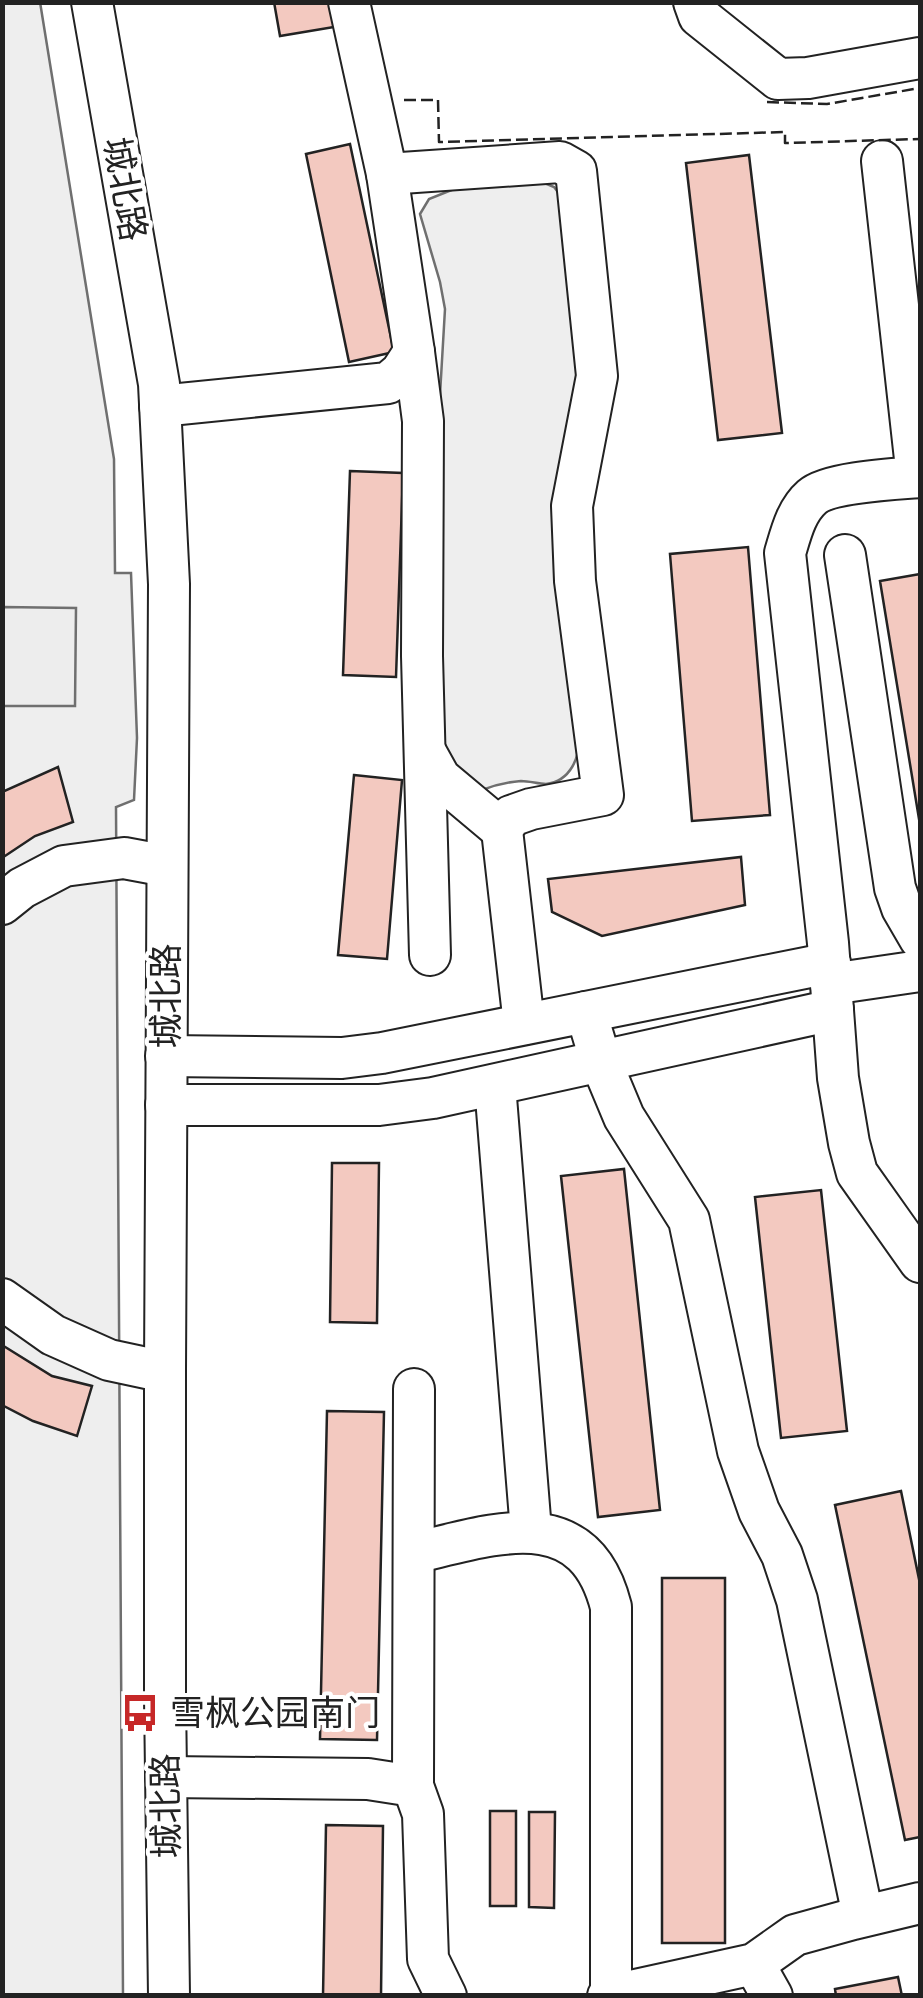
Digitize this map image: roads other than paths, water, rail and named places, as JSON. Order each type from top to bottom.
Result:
[{"type":"street","name":"城北路","points":[[92,2],[156,365],[169,584],[165,1372],[169,1996]]},
{"type":"street","points":[[349,2],[387,174],[423,421],[422,656],[430,955]]},
{"type":"street","points":[[690,7],[778,79],[808,78],[920,58]]},
{"type":"street","points":[[882,161],[919,477],[854,483],[814,494],[794,523],[785,553],[838,1078],[857,1172],[920,1262]]},
{"type":"street","points":[[387,174],[560,162],[576,171],[597,376],[572,506],[575,581],[603,795],[531,808],[511,816],[502,830],[524,1024]]},
{"type":"street","points":[[388,384],[414,352]]},
{"type":"street","points":[[160,406],[388,384],[408,396],[423,421]]},
{"type":"street","points":[[845,555],[895,888],[920,939]]},
{"type":"street","points":[[426,751],[440,778],[502,830]]},
{"type":"street","points":[[2,904],[22,888],[64,866],[124,858],[167,866]]},
{"type":"street","points":[[166,1056],[342,1058],[586,1012],[831,986],[920,971]]},
{"type":"street","points":[[166,1105],[379,1105],[433,1098],[601,1062],[831,986]]},
{"type":"street","points":[[586,1012],[624,1117],[689,1220],[738,1450],[797,1600],[863,1916]]},
{"type":"street","points":[[495,1085],[531,1532]]},
{"type":"street","points":[[2,1299],[53,1335],[110,1360],[165,1372]]},
{"type":"street","points":[[414,1389],[412,1786],[422,1814],[428,1960],[446,1996]]},
{"type":"street","points":[[414,1552],[492,1535],[531,1532],[557,1537],[580,1550],[605,1583],[611,1607],[610,1995],[763,1980],[795,1936],[920,1904]]},
{"type":"street","points":[[166,1777],[368,1780],[412,1786]]},
{"type":"place","name":"雪枫公园南门","points":[[140,1713]]}]
